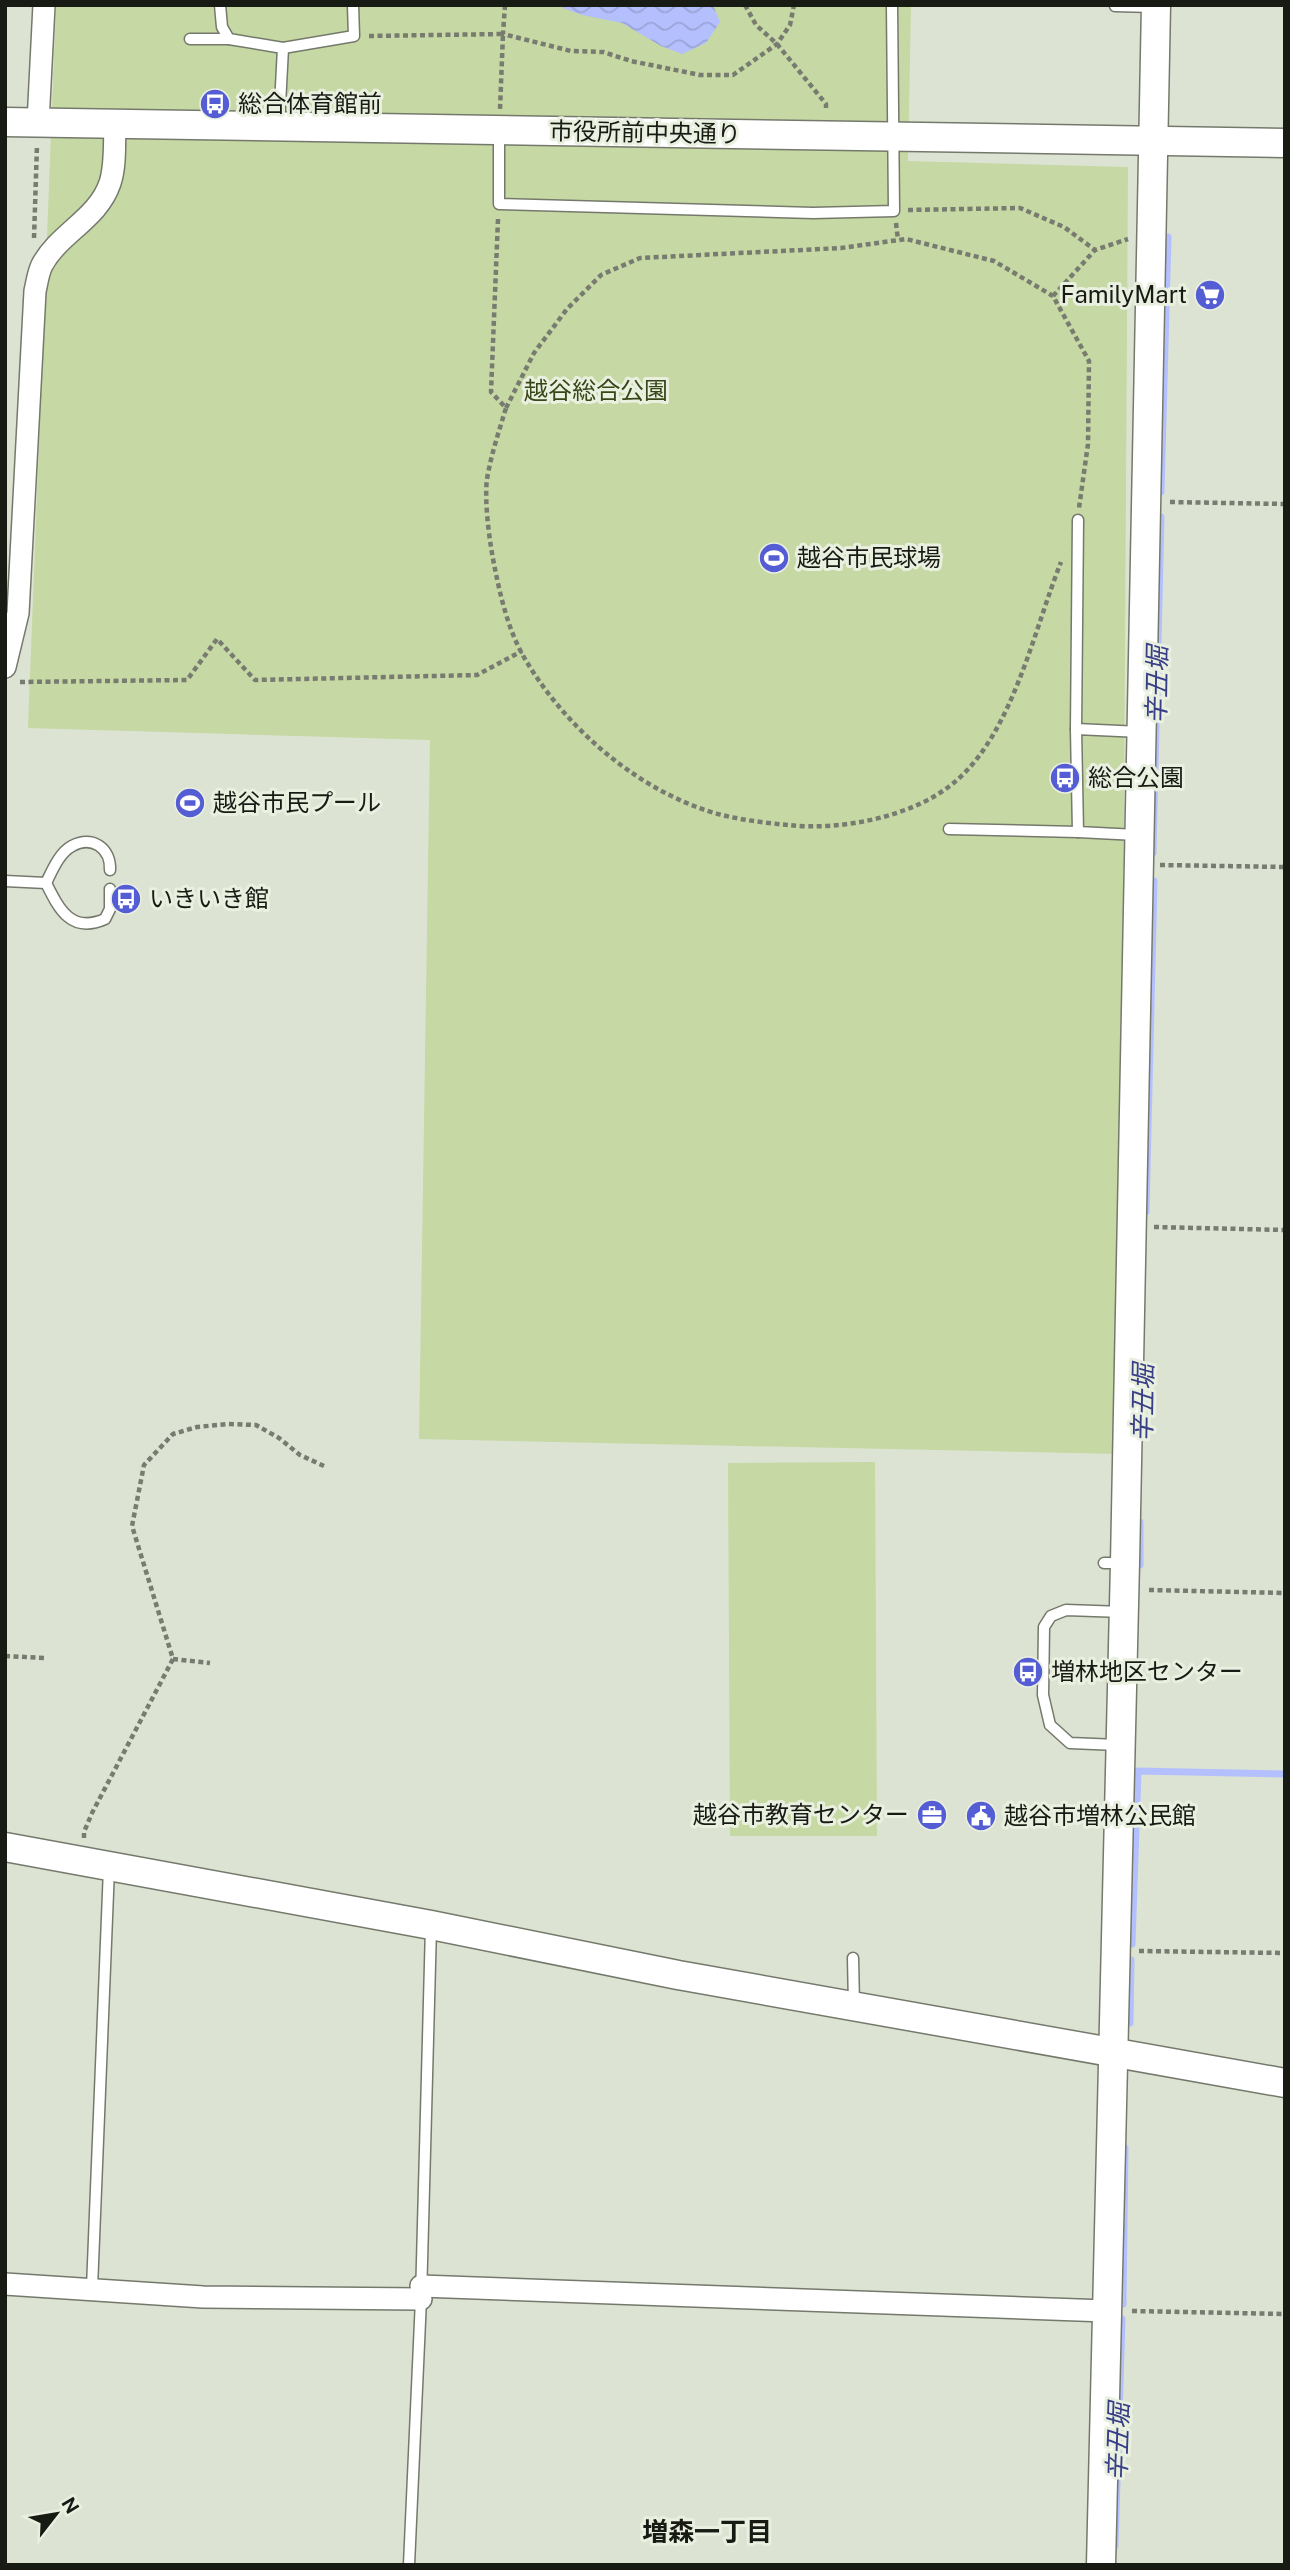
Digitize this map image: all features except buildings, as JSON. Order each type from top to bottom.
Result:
[{"type":"street","points":[[44,5],[47,123]]},
{"type":"street","points":[[1101,2565],[1120,2311],[1112,2051],[1120,1745],[1119,1582],[1132,1227],[1156,6]]},
{"type":"street","name":"市役所前中央通り","points":[[5,122],[1285,143]]},
{"type":"street","points":[[12,674],[18,613],[35,291],[40,267],[50,253],[103,198],[112,170],[114,124]]},
{"type":"street","points":[[5,1847],[431,1925],[678,1975],[1285,2083]]},
{"type":"street","points":[[5,2284],[203,2297],[421,2292],[1120,2311]]},
{"type":"lane","points":[[220,5],[222,27],[229,39]]},
{"type":"lane","points":[[190,39],[229,39],[282,48],[354,36],[353,5]]},
{"type":"lane","points":[[1115,6],[1156,6]]},
{"type":"lane","points":[[499,130],[499,204],[813,213],[894,211],[889,10]]},
{"type":"lane","points":[[279,127],[282,48]]},
{"type":"lane","points":[[1077,520],[1078,832]]},
{"type":"lane","points":[[1076,729],[1141,732]]},
{"type":"lane","points":[[949,829],[1139,835]]},
{"type":"lane","points":[[46,883],[57,861],[71,846],[86,842],[99,844],[106,852],[110,870]]},
{"type":"lane","points":[[5,881],[46,883]]},
{"type":"lane","points":[[46,883],[65,916],[81,923],[95,923],[105,919],[110,909],[110,889]]},
{"type":"lane","points":[[1119,1582],[1066,1611],[1051,1616],[1044,1627],[1043,1715],[1070,1743],[1120,1745]]},
{"type":"lane","points":[[92,2288],[109,1865]]},
{"type":"lane","points":[[409,2565],[421,2292],[431,1925]]},
{"type":"lane","points":[[853,1958],[853,2006]]},
{"type":"path","points":[[499,130],[505,5]]},
{"type":"path","points":[[744,5],[756,25],[776,44],[826,104],[827,136]]},
{"type":"path","points":[[354,36],[503,34],[571,51],[603,52],[631,61],[700,75],[733,75],[776,44],[790,24],[794,5]]},
{"type":"path","points":[[40,267],[34,259],[47,123]]},
{"type":"path","points":[[499,204],[491,392],[506,408]]},
{"type":"path","points":[[894,211],[1020,208],[1064,227],[1095,250]]},
{"type":"path","points":[[1053,296],[1095,250],[1152,231]]},
{"type":"path","points":[[1062,560],[1019,679],[994,736],[957,781],[914,807],[861,823],[816,828],[753,822],[695,807],[635,776],[583,733],[556,702],[522,651],[502,604],[490,545],[486,482],[506,408],[534,352],[567,309],[601,275],[640,258],[841,248],[906,239],[994,261],[1053,296],[1089,360],[1088,444],[1077,520]]},
{"type":"path","points":[[1173,502],[1285,505]]},
{"type":"path","points":[[12,674],[187,680],[217,639],[255,680],[477,675],[522,651]]},
{"type":"path","points":[[1139,864],[1285,867]]},
{"type":"path","points":[[1132,1227],[1285,1230]]},
{"type":"path","points":[[81,1861],[84,1832],[173,1659],[132,1526],[144,1465],[173,1434],[197,1427],[228,1424],[256,1425],[279,1438],[300,1455],[324,1466]]},
{"type":"path","points":[[1119,1582],[1285,1593]]},
{"type":"path","points":[[5,1656],[44,1658]]},
{"type":"path","points":[[173,1659],[210,1663]]},
{"type":"path","points":[[1115,1950],[1285,1953]]},
{"type":"path","points":[[1120,2311],[1285,2314]]},
{"type":"green space","name":"越谷総合公園","points":[[56,5],[911,5],[908,161],[1128,167],[1120,1454],[419,1439],[430,740],[28,728]]},
{"type":"green space","points":[[875,1462],[877,1836],[730,1836],[728,1463]]},
{"type":"water","points":[[561,5],[713,5],[720,22],[706,43],[682,54],[661,46],[622,23],[582,15]]},
{"type":"waterway","name":"辛丑堀","points":[[1161,492],[1168,237]]},
{"type":"waterway","name":"辛丑堀","points":[[1153,853],[1161,517]]},
{"type":"waterway","name":"辛丑堀","points":[[1146,1212],[1154,881]]},
{"type":"waterway","name":"辛丑堀","points":[[1140,1522],[1140,1565]]},
{"type":"waterway","name":"辛丑堀","points":[[1132,1944],[1138,1771],[1285,1774]]},
{"type":"waterway","name":"辛丑堀","points":[[1130,2023],[1131,1960]]},
{"type":"waterway","name":"辛丑堀","points":[[1123,2304],[1125,2148]]},
{"type":"waterway","name":"辛丑堀","points":[[1115,2546],[1122,2319]]},
{"type":"place","name":"総合体育館前","points":[[215,104]]},
{"type":"place","name":"FamilyMart","points":[[1210,295]]},
{"type":"place","name":"越谷市民球場","points":[[774,558]]},
{"type":"place","name":"総合公園","points":[[1065,778]]},
{"type":"place","name":"越谷市民プール","points":[[190,803]]},
{"type":"place","name":"いきいき館","points":[[126,899]]},
{"type":"place","name":"増林地区センター","points":[[1028,1672]]},
{"type":"place","name":"越谷市教育センター","points":[[932,1815]]},
{"type":"place","name":"越谷市増林公民館","points":[[981,1816]]},
{"type":"district","name":"増森一丁目","points":[[707,2532]]}]
